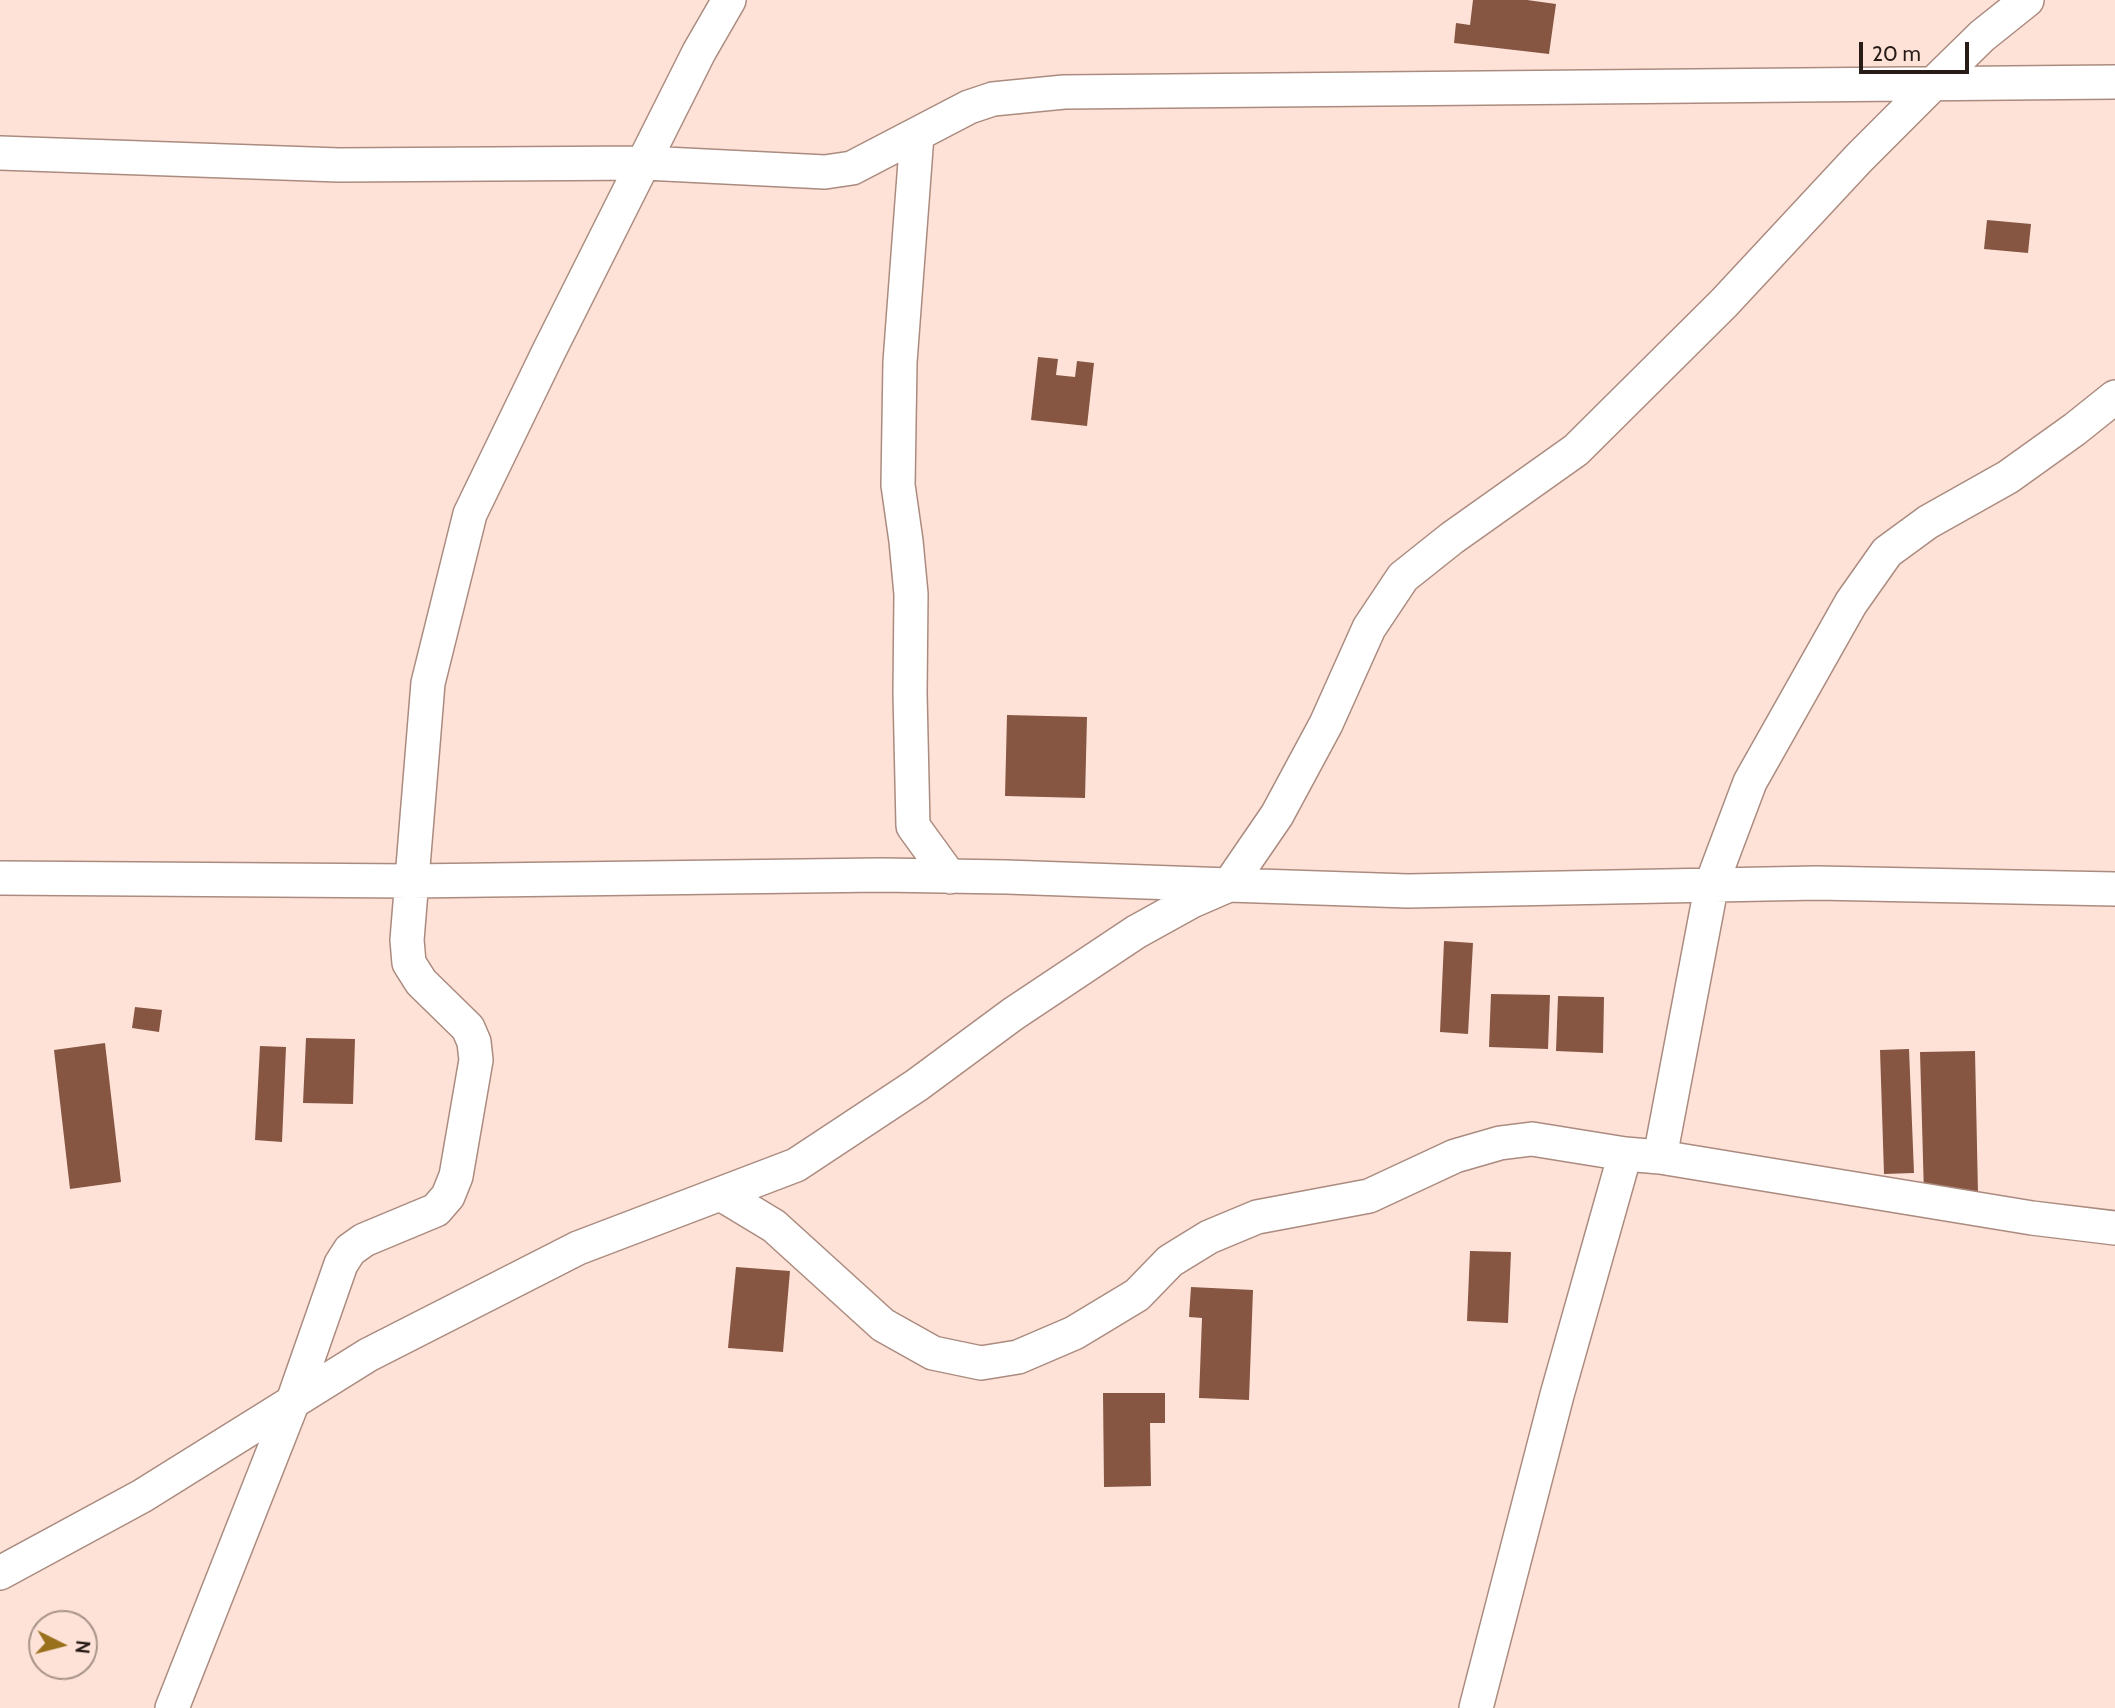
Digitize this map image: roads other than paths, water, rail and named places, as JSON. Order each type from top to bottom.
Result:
[{"type":"street","points":[[172,1708],[292,1404],[341,1264],[350,1250],[364,1240],[436,1210],[448,1196],[457,1176],[476,1060],[474,1042],[468,1028],[421,982],[409,963],[407,940],[428,683],[470,514],[699,52],[729,0]]},
{"type":"street","points":[[0,1573],[142,1496],[368,1355],[579,1248],[796,1165],[917,1085],[1013,1014],[1136,932],[1192,901],[1229,885],[1277,815],[1326,724],[1369,628],[1403,578],[1452,538],[1576,450],[1724,303],[1859,158],[1932,85],[1982,36],[2027,0]]},
{"type":"street","points":[[0,153],[339,166],[645,163],[825,172],[852,169],[969,107],[993,99],[1064,92],[2115,82]]},
{"type":"street","points":[[917,135],[900,362],[898,485],[911,594],[909,693],[914,826],[950,877]]},
{"type":"street","points":[[1660,1157],[1712,883],[1750,782],[1851,603],[1887,552],[1928,522],[2008,477],[2115,397]]},
{"type":"street","points":[[881,875],[914,826]]},
{"type":"street","points":[[0,878],[411,881],[881,875],[1408,891],[1712,883],[2115,889]]},
{"type":"street","points":[[720,1194],[774,1226],[883,1325],[933,1353],[981,1363],[1018,1357],[1074,1333],[1137,1295],[1170,1261],[1209,1237],[1257,1217],[1369,1196],[1455,1156],[1500,1143],[1532,1139],[1660,1157],[2032,1218],[2115,1227]]},
{"type":"street","points":[[1476,1708],[1554,1408],[1625,1154]]}]
